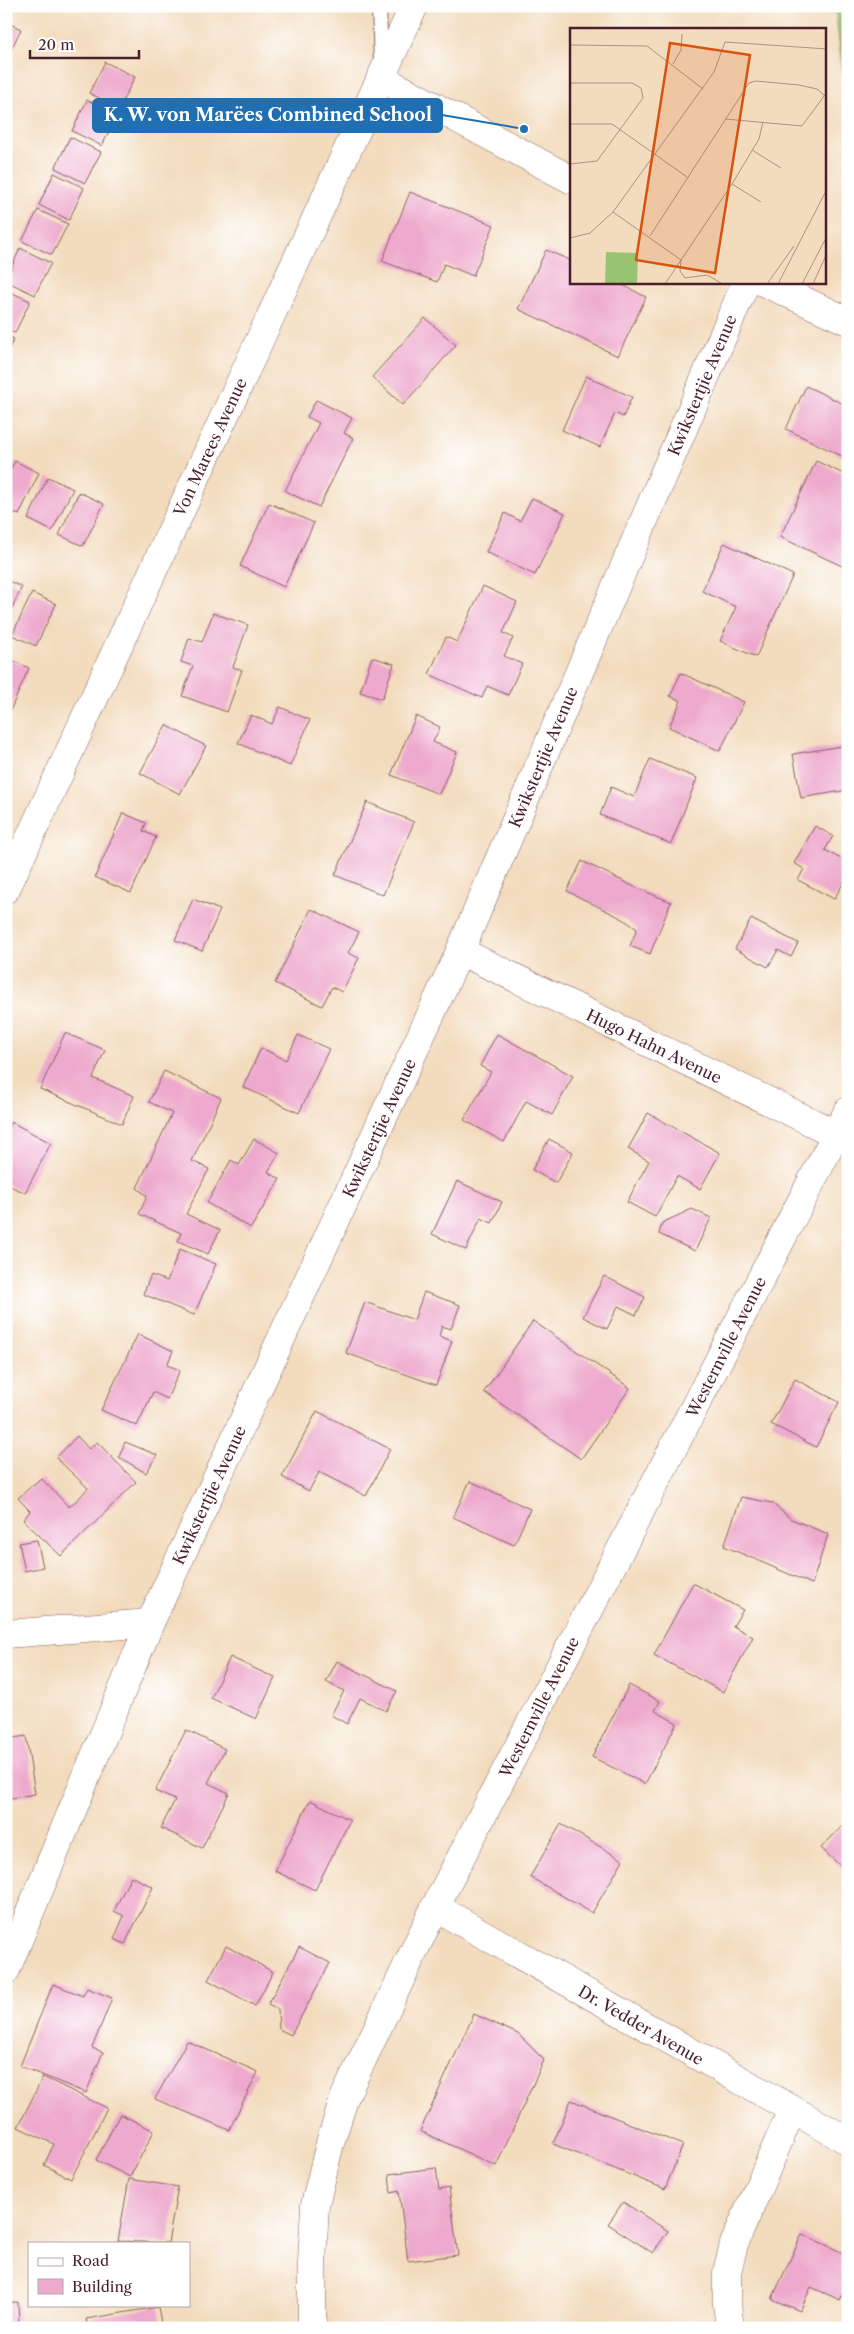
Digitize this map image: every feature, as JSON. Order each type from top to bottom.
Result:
[{"type":"street","name":"Von Marees Avenue","points":[[6,888],[414,6]]},
{"type":"street","points":[[381,78],[570,179]]},
{"type":"street","name":"Kwikstertjie Avenue","points":[[6,1970],[150,1623],[460,951],[745,284]]},
{"type":"street","points":[[767,284],[848,321]]},
{"type":"street","name":"Hugo Hahn Avenue","points":[[460,951],[844,1128]]},
{"type":"street","name":"Westernville Avenue","points":[[312,2328],[312,2263],[315,2205],[330,2143],[345,2096],[436,1907],[844,1128]]},
{"type":"street","points":[[6,1634],[150,1623]]},
{"type":"street","name":"Dr. Vedder Avenue","points":[[436,1907],[848,2141]]},
{"type":"street","points":[[730,2328],[727,2304],[728,2272],[734,2244],[792,2110]]},
{"type":"lane","points":[[379,6],[381,78]]},
{"type":"green space","points":[[835,6],[848,6],[848,73],[843,74]]},
{"type":"building","points":[[6,22],[21,29],[6,60]]},
{"type":"building","points":[[105,62],[135,77],[119,108],[89,93]]},
{"type":"building","points":[[87,100],[117,115],[102,146],[72,131]]},
{"type":"building","points":[[70,137],[101,152],[85,183],[55,168]]},
{"type":"building","points":[[54,173],[84,188],[69,220],[39,205]]},
{"type":"building","points":[[410,192],[494,225],[473,276],[444,264],[437,282],[382,261]]},
{"type":"building","points":[[38,210],[68,224],[52,255],[22,241]]},
{"type":"building","points":[[20,248],[51,263],[35,295],[6,281]]},
{"type":"building","points":[[546,250],[570,260],[570,284],[621,284],[646,297],[618,356],[518,309]]},
{"type":"building","points":[[6,290],[30,301],[15,333],[6,329]]},
{"type":"building","points":[[425,318],[456,345],[403,405],[372,377]]},
{"type":"building","points":[[6,335],[14,339],[6,354]]},
{"type":"building","points":[[586,376],[632,397],[623,417],[615,413],[600,447],[562,430]]},
{"type":"building","points":[[806,386],[848,406],[848,454],[846,458],[786,429]]},
{"type":"building","points":[[316,400],[352,418],[344,433],[353,438],[319,507],[285,491],[319,423],[307,417]]},
{"type":"building","points":[[15,461],[39,473],[19,515],[6,509],[6,479]]},
{"type":"building","points":[[816,461],[848,476],[848,560],[844,567],[780,537]]},
{"type":"building","points":[[48,477],[73,489],[52,531],[28,519]]},
{"type":"building","points":[[79,492],[104,504],[83,546],[59,535]]},
{"type":"building","points":[[532,498],[565,513],[535,575],[486,552],[505,513],[520,521]]},
{"type":"building","points":[[269,503],[314,523],[284,587],[240,566]]},
{"type":"building","points":[[724,543],[793,575],[756,657],[720,641],[736,607],[702,591]]},
{"type":"building","points":[[6,580],[22,587],[6,620]]},
{"type":"building","points":[[483,586],[517,602],[503,633],[513,638],[504,656],[522,664],[508,695],[487,686],[482,698],[429,674],[446,637],[457,642]]},
{"type":"building","points":[[32,593],[56,604],[36,646],[12,635]]},
{"type":"building","points":[[213,613],[248,625],[233,667],[242,670],[227,712],[182,696],[193,666],[181,662],[189,638],[202,642]]},
{"type":"building","points":[[6,657],[29,668],[10,711],[6,710]]},
{"type":"building","points":[[372,657],[394,664],[382,699],[360,692]]},
{"type":"building","points":[[681,673],[744,702],[720,751],[669,727],[681,701],[670,696]]},
{"type":"building","points":[[280,707],[310,720],[290,766],[238,743],[251,715],[272,724]]},
{"type":"building","points":[[416,716],[440,727],[433,742],[457,752],[439,794],[391,775]]},
{"type":"building","points":[[166,725],[206,746],[180,794],[140,773]]},
{"type":"building","points":[[848,745],[848,790],[801,798],[793,754]]},
{"type":"building","points":[[650,759],[697,778],[671,844],[600,815],[611,787],[634,797]]},
{"type":"building","points":[[367,802],[414,822],[383,895],[335,875]]},
{"type":"building","points":[[123,813],[146,823],[143,831],[156,837],[131,893],[95,877]]},
{"type":"building","points":[[815,826],[833,836],[825,850],[848,863],[848,875],[834,899],[798,880],[804,869],[794,863]]},
{"type":"building","points":[[582,861],[639,889],[671,902],[650,954],[630,946],[637,929],[623,919],[567,891]]},
{"type":"building","points":[[193,899],[220,910],[202,951],[175,940]]},
{"type":"building","points":[[311,909],[359,932],[348,953],[359,958],[342,992],[332,987],[322,1006],[275,983]]},
{"type":"building","points":[[751,919],[798,943],[791,957],[778,950],[768,967],[735,949]]},
{"type":"building","points":[[65,1033],[105,1050],[93,1078],[134,1096],[122,1124],[40,1089]]},
{"type":"building","points":[[497,1034],[573,1076],[552,1115],[526,1101],[504,1142],[464,1120],[491,1072],[480,1066]]},
{"type":"building","points":[[298,1035],[329,1049],[299,1113],[243,1087],[261,1048],[286,1060]]},
{"type":"building","points":[[164,1071],[221,1098],[192,1161],[209,1169],[186,1214],[220,1230],[208,1254],[178,1241],[181,1233],[139,1214],[147,1196],[137,1188],[172,1113],[149,1102]]},
{"type":"building","points":[[648,1113],[720,1153],[700,1189],[677,1176],[655,1217],[627,1202],[649,1161],[628,1149]]},
{"type":"building","points":[[11,1122],[51,1143],[25,1193],[6,1184],[6,1132]]},
{"type":"building","points":[[254,1139],[279,1153],[268,1172],[280,1179],[251,1228],[207,1203],[231,1160],[239,1165]]},
{"type":"building","points":[[549,1139],[573,1152],[556,1183],[532,1170]]},
{"type":"building","points":[[457,1181],[502,1202],[492,1223],[481,1218],[466,1250],[432,1234]]},
{"type":"building","points":[[692,1209],[711,1218],[695,1251],[659,1234],[662,1223]]},
{"type":"building","points":[[180,1249],[216,1264],[194,1315],[143,1294],[151,1275],[167,1281]]},
{"type":"building","points":[[604,1276],[645,1297],[636,1315],[618,1306],[607,1329],[583,1317]]},
{"type":"building","points":[[424,1292],[460,1305],[451,1329],[442,1326],[439,1336],[452,1341],[436,1385],[346,1353],[365,1302],[414,1320]]},
{"type":"building","points":[[533,1321],[630,1388],[581,1459],[484,1392]]},
{"type":"building","points":[[138,1334],[173,1351],[167,1365],[180,1370],[167,1399],[153,1392],[137,1426],[101,1410]]},
{"type":"building","points":[[795,1379],[839,1402],[816,1447],[771,1424]]},
{"type":"building","points":[[317,1411],[390,1449],[366,1496],[319,1472],[309,1491],[282,1477]]},
{"type":"building","points":[[77,1436],[89,1449],[97,1442],[136,1482],[61,1556],[23,1520],[30,1511],[18,1498],[41,1478],[69,1507],[80,1497],[88,1488],[56,1458]]},
{"type":"building","points":[[125,1442],[157,1455],[146,1473],[119,1457]]},
{"type":"building","points":[[470,1481],[530,1509],[514,1545],[453,1517]]},
{"type":"building","points":[[741,1497],[772,1503],[791,1519],[828,1534],[812,1584],[724,1546]]},
{"type":"building","points":[[37,1540],[43,1567],[25,1571],[19,1543]]},
{"type":"building","points":[[693,1583],[743,1610],[733,1626],[753,1637],[723,1692],[654,1655]]},
{"type":"building","points":[[230,1657],[275,1678],[256,1719],[211,1698]]},
{"type":"building","points":[[337,1661],[397,1691],[386,1711],[360,1698],[347,1724],[331,1715],[344,1691],[326,1682]]},
{"type":"building","points":[[629,1685],[660,1701],[655,1711],[677,1723],[645,1784],[592,1757]]},
{"type":"building","points":[[186,1730],[225,1749],[208,1783],[229,1793],[202,1848],[161,1828],[175,1800],[155,1791]]},
{"type":"building","points":[[26,1736],[35,1794],[6,1799],[6,1739]]},
{"type":"building","points":[[310,1800],[350,1820],[315,1890],[275,1871]]},
{"type":"building","points":[[848,1820],[848,1873],[821,1848]]},
{"type":"building","points":[[561,1824],[623,1860],[592,1913],[530,1877]]},
{"type":"building","points":[[131,1876],[153,1887],[125,1944],[114,1939],[124,1916],[114,1911]]},
{"type":"building","points":[[226,1946],[273,1972],[255,2006],[208,1980]]},
{"type":"building","points":[[299,1947],[330,1963],[291,2035],[279,2029],[278,2009],[268,2004]]},
{"type":"building","points":[[53,1984],[83,1996],[87,1988],[112,1998],[92,2048],[103,2052],[86,2093],[20,2066]]},
{"type":"building","points":[[474,2014],[518,2034],[544,2060],[496,2166],[420,2131]]},
{"type":"building","points":[[187,2041],[258,2072],[229,2130],[155,2099]]},
{"type":"building","points":[[43,2077],[107,2108],[71,2179],[44,2165],[54,2144],[18,2127]]},
{"type":"building","points":[[571,2100],[683,2145],[665,2189],[553,2144]]},
{"type":"building","points":[[120,2114],[154,2131],[130,2177],[96,2160]]},
{"type":"building","points":[[436,2168],[439,2190],[449,2188],[458,2255],[408,2261],[399,2191],[391,2193],[389,2174]]},
{"type":"building","points":[[129,2179],[178,2187],[168,2242],[118,2241]]},
{"type":"building","points":[[623,2202],[668,2231],[653,2253],[608,2224]]},
{"type":"building","points":[[802,2234],[848,2255],[848,2289],[845,2288],[840,2300],[811,2287],[800,2311],[772,2299]]},
{"type":"building","points":[[18,2302],[19,2323],[36,2321],[37,2328],[6,2328],[6,2303]]},
{"type":"building","points":[[158,2307],[161,2323],[147,2325],[148,2328],[88,2328],[86,2319]]},
{"type":"place","name":"K. W. von Marëes Combined School","points":[[524,129]]}]
